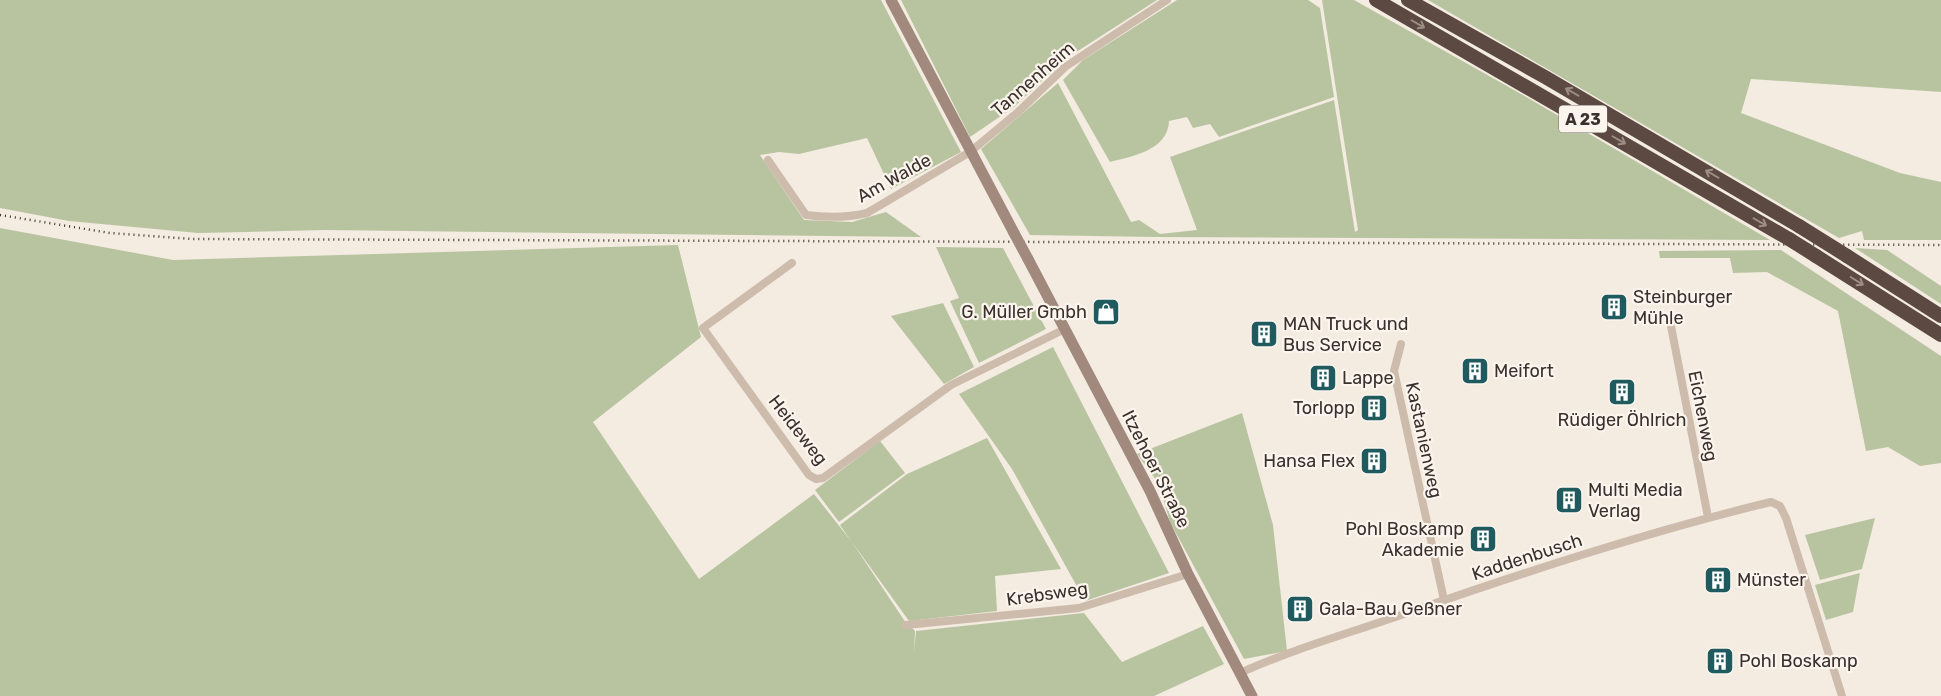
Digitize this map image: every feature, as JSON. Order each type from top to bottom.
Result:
[{"type":"highway","name":"A 23","points":[[1376,0],[1790,239],[1941,335]]},
{"type":"highway","name":"A 23","points":[[1408,0],[1545,77],[1799,226],[1941,316]]},
{"type":"main road","name":"Itzehoer Straße","points":[[891,0],[1150,491],[1188,574],[1252,696]]},
{"type":"street","name":"Tannenheim","points":[[970,152],[1018,112],[1064,67],[1167,0]]},
{"type":"street","name":"Am Walde","points":[[768,160],[806,215],[848,218],[867,213],[970,152]]},
{"type":"street","name":"Heideweg","points":[[792,263],[703,328],[809,475],[816,479],[823,478],[951,384],[1064,330]]},
{"type":"street","name":"Eichenweg","points":[[1670,321],[1708,517]]},
{"type":"street","name":"Kastanienweg","points":[[1401,344],[1394,371],[1444,600]]},
{"type":"street","name":"Kaddenbusch","points":[[1240,672],[1444,600],[1597,550],[1708,517],[1771,502],[1776,503],[1783,510],[1842,696]]},
{"type":"street","name":"Krebsweg","points":[[906,625],[1079,608],[1188,574]]},
{"type":"green space","points":[[0,0],[881,0],[961,152],[891,189],[867,138],[799,154],[779,152],[760,155],[804,220],[852,222],[886,212],[921,237],[325,230],[198,233],[69,221],[0,208]]},
{"type":"green space","points":[[901,0],[1157,0],[1067,58],[1014,107],[970,137]]},
{"type":"green space","points":[[1177,0],[1308,0],[1320,8],[1334,97],[1219,137],[1210,124],[1193,128],[1187,117],[1169,121],[1163,139],[1156,145],[1139,154],[1110,162],[1063,80],[1083,60]]},
{"type":"green space","points":[[1322,0],[1354,0],[1528,98],[1770,240],[1030,235],[981,149],[1058,83],[1131,222],[1139,220],[1160,234],[1197,230],[1170,157],[1334,100],[1355,232],[1358,230]]},
{"type":"green space","points":[[1428,0],[1941,0],[1941,92],[1751,79],[1741,113],[1900,173],[1941,182],[1941,240],[1864,240],[1862,231],[1839,238]]},
{"type":"green space","points":[[0,228],[173,260],[678,245],[701,337],[593,422],[699,579],[814,494],[851,541],[840,525],[907,474],[987,438],[1061,569],[995,576],[997,611],[909,621],[852,542],[904,620],[915,631],[914,652],[916,631],[1084,613],[1122,662],[1203,626],[1224,664],[1154,696],[0,696]]},
{"type":"green space","points":[[936,247],[1003,248],[1046,329],[979,363],[950,301],[959,298]]},
{"type":"green space","points":[[1855,248],[1887,250],[1941,286],[1941,304]]},
{"type":"green space","points":[[1781,250],[1941,356],[1941,463],[1920,466],[1888,447],[1866,451],[1838,311],[1767,272],[1733,273],[1730,258],[1660,258],[1659,251]]},
{"type":"green space","points":[[943,303],[974,367],[944,384],[891,316]]},
{"type":"green space","points":[[1053,347],[1169,573],[1085,601],[1012,469],[959,394]]},
{"type":"green space","points":[[1242,413],[1273,525],[1287,651],[1244,659],[1170,522],[1159,484],[1137,454]]},
{"type":"green space","points":[[880,441],[905,473],[839,522],[815,490]]},
{"type":"green space","points":[[1875,518],[1862,569],[1820,580],[1805,535]]},
{"type":"green space","points":[[1860,573],[1853,612],[1826,620],[1815,585]]},
{"type":"railway","points":[[0,215],[110,233],[192,239],[1941,245]]},
{"type":"place","name":"Steinburger Mühle","points":[[1614,307]]},
{"type":"place","name":"G. Müller Gmbh","points":[[1106,312]]},
{"type":"place","name":"MAN Truck und Bus Service","points":[[1264,334]]},
{"type":"place","name":"Meifort","points":[[1475,371]]},
{"type":"place","name":"Lappe","points":[[1323,378]]},
{"type":"place","name":"Rüdiger Öhlrich","points":[[1622,392]]},
{"type":"place","name":"Torlopp","points":[[1374,408]]},
{"type":"place","name":"Hansa Flex","points":[[1374,461]]},
{"type":"place","name":"Multi Media Verlag","points":[[1569,500]]},
{"type":"place","name":"Pohl Boskamp Akademie","points":[[1483,539]]},
{"type":"place","name":"Münster","points":[[1718,580]]},
{"type":"place","name":"Gala-Bau Geßner","points":[[1300,609]]},
{"type":"place","name":"Pohl Boskamp","points":[[1720,661]]}]
